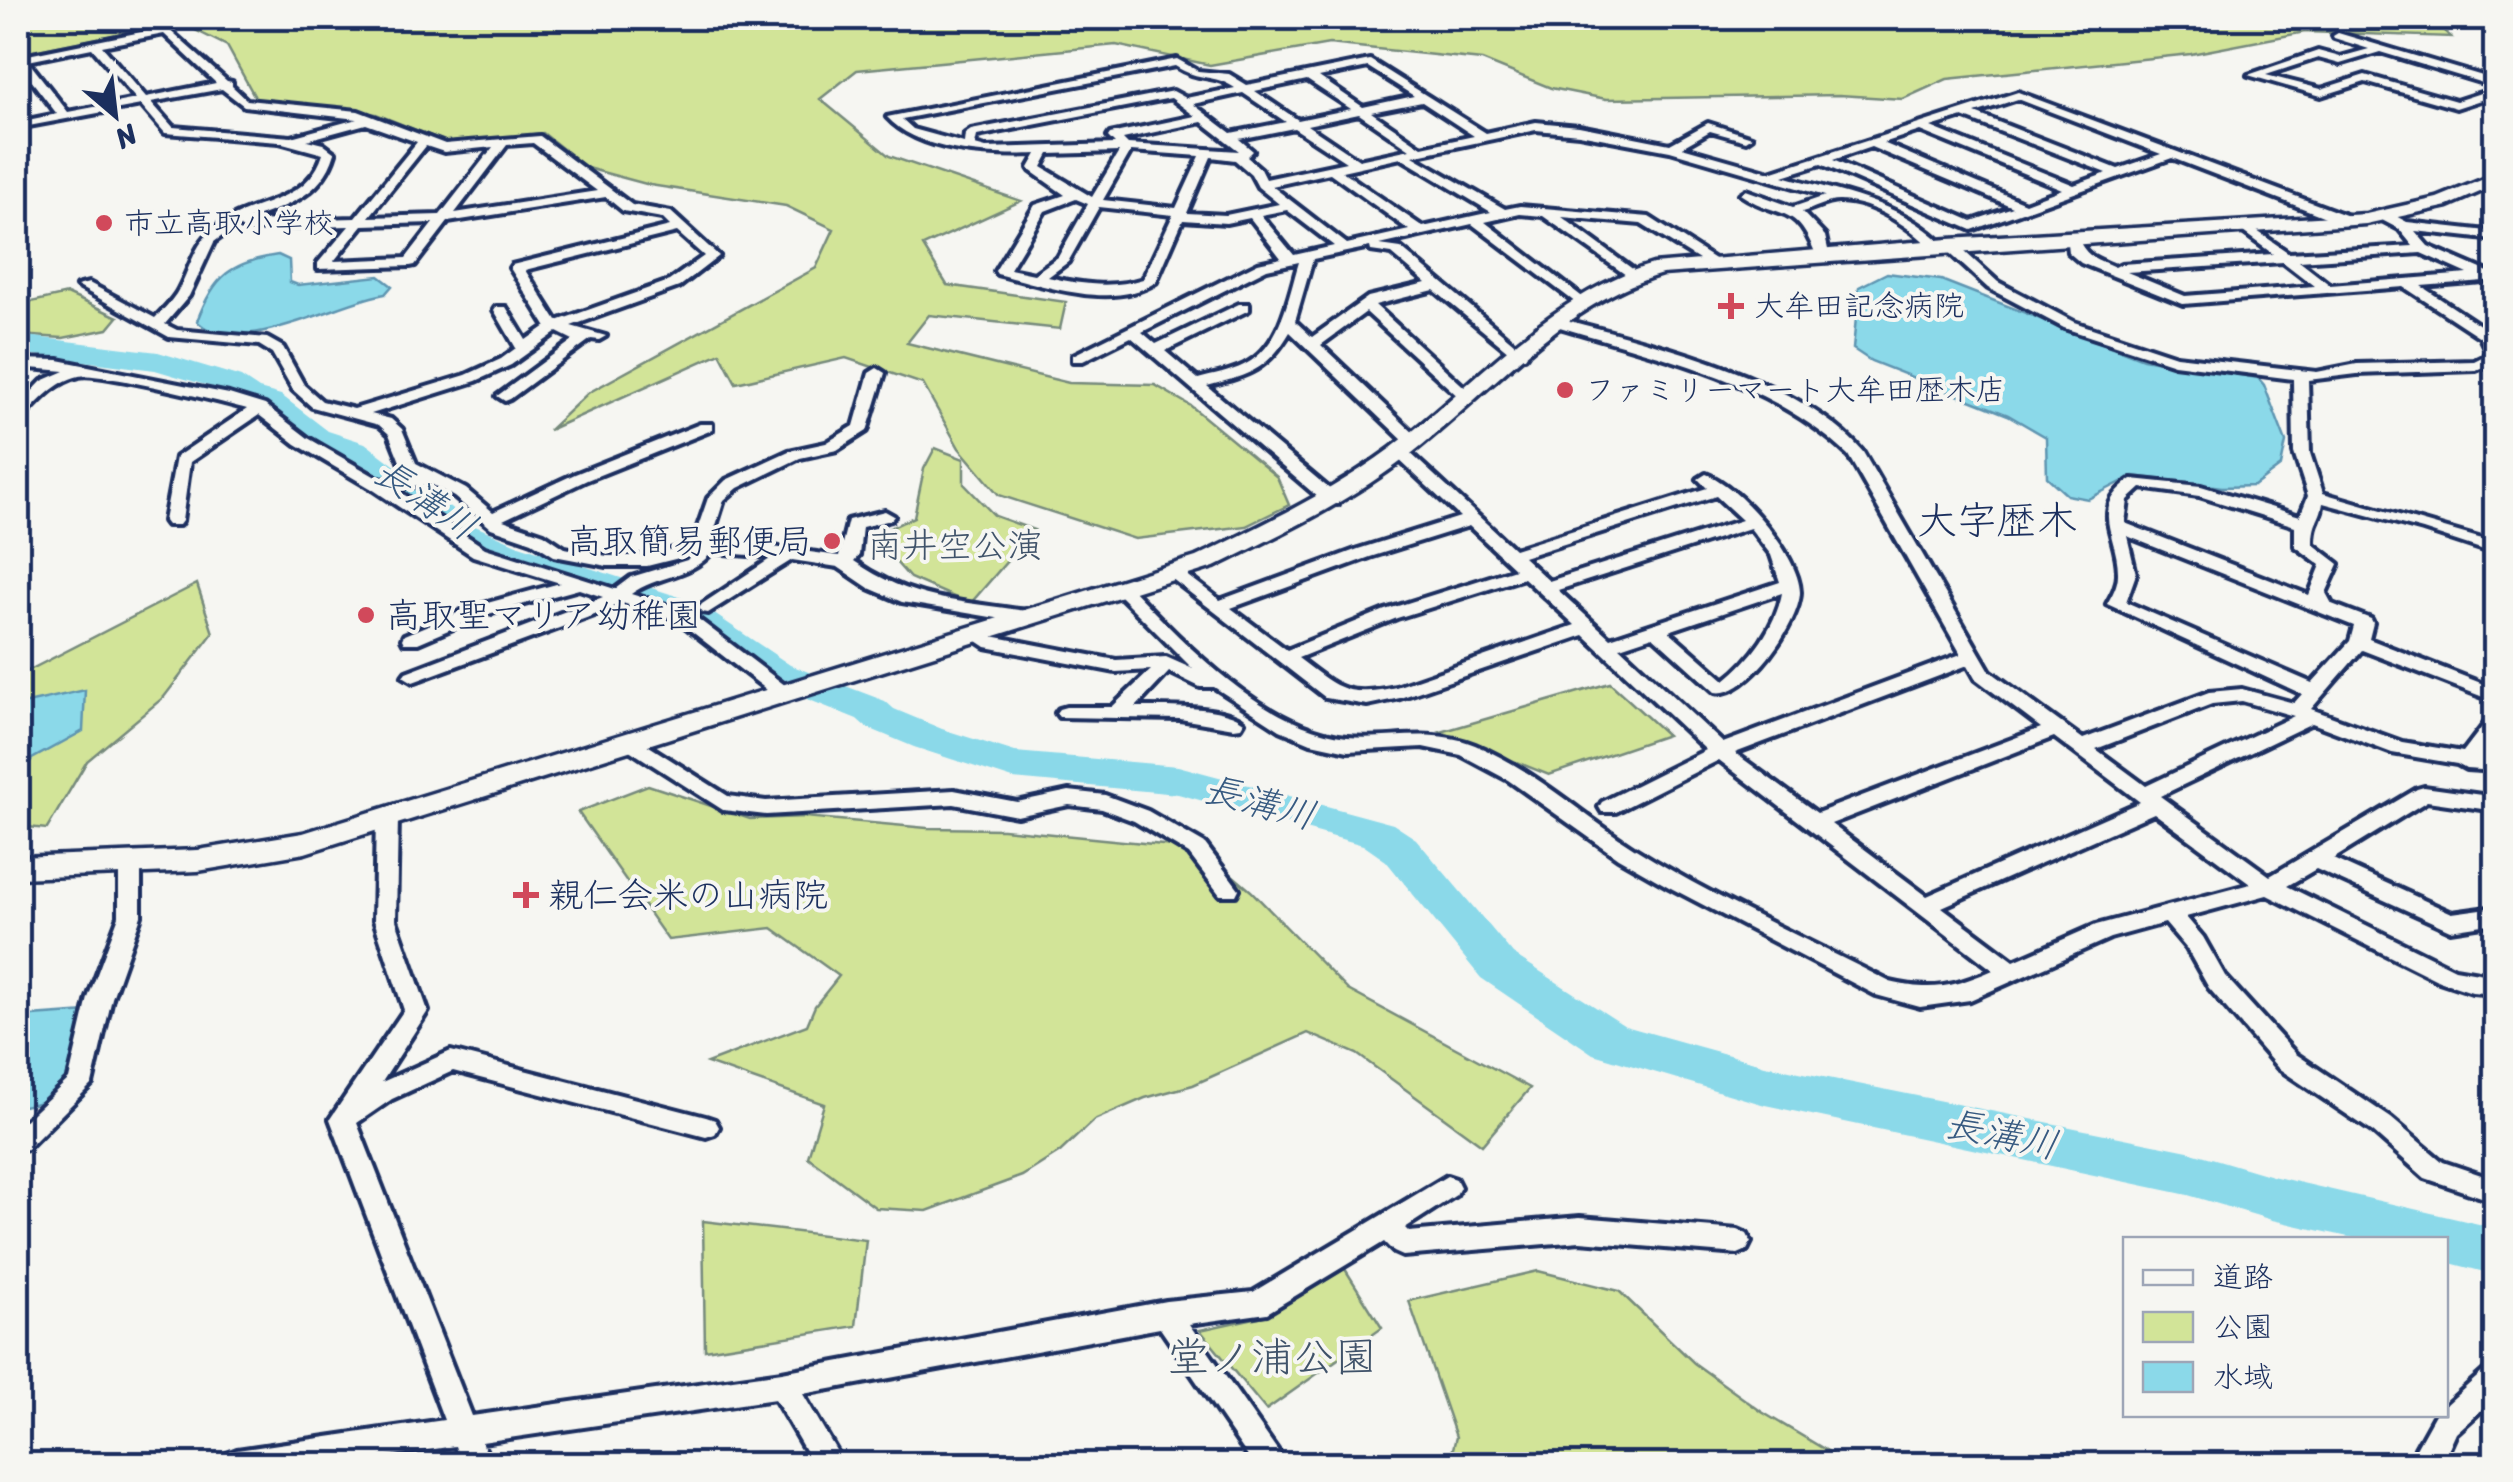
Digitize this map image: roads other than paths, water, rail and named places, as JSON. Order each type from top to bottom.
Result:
[{"type":"street","points":[[66,117],[19,59],[166,30],[244,103],[354,113],[444,148],[504,141],[544,142],[628,208],[666,215],[712,256],[674,284],[553,328],[506,362],[471,378],[354,414]]},
{"type":"street","points":[[2338,36],[2496,88]]},
{"type":"street","points":[[94,44],[169,130],[294,140],[321,144],[329,152],[320,180],[303,193],[226,226],[206,243],[196,256],[181,298],[156,325]]},
{"type":"street","points":[[2379,48],[2340,61],[2318,54],[2254,75],[2322,93],[2365,78],[2456,106],[2496,88]]},
{"type":"street","points":[[1347,250],[1262,184],[1257,172],[1238,156],[1127,148],[1000,152],[909,132],[893,117],[1178,62],[1195,74],[1225,76],[1357,164]]},
{"type":"street","points":[[1184,102],[1370,63],[1483,136]]},
{"type":"street","points":[[2424,74],[2441,68]]},
{"type":"street","points":[[1308,74],[1418,150]]},
{"type":"street","points":[[2389,86],[2406,80]]},
{"type":"street","points":[[18,125],[228,84]]},
{"type":"street","points":[[969,146],[972,134],[1173,94],[1246,151],[1238,156]]},
{"type":"street","points":[[1771,176],[2018,95],[2346,220]]},
{"type":"street","points":[[1230,138],[1423,98]]},
{"type":"street","points":[[1964,113],[2118,173]]},
{"type":"street","points":[[1127,148],[1114,137],[1204,118]]},
{"type":"street","points":[[294,140],[367,120]]},
{"type":"street","points":[[1262,184],[1536,126],[1579,130],[1672,148],[1898,216],[1993,285],[2086,332],[2174,360],[2300,376],[2476,364],[2491,358],[2491,335],[2408,283]]},
{"type":"street","points":[[1672,148],[1708,127],[1746,138]]},
{"type":"street","points":[[1920,127],[2073,189]]},
{"type":"street","points":[[424,140],[323,266],[410,262],[504,141]]},
{"type":"street","points":[[1872,143],[2024,207]]},
{"type":"street","points":[[1038,278],[1063,259],[1127,148]]},
{"type":"street","points":[[1046,149],[1035,168],[1073,196],[1096,205],[1226,219],[1290,205]]},
{"type":"street","points":[[1073,196],[1040,208],[1002,271],[1075,286],[1134,288],[1149,282],[1207,153]]},
{"type":"street","points":[[1402,154],[1502,214]]},
{"type":"street","points":[[1821,160],[1972,226],[2168,155]]},
{"type":"street","points":[[1332,169],[1422,233]]},
{"type":"street","points":[[2394,221],[2496,179]]},
{"type":"street","points":[[226,226],[443,219],[609,193]]},
{"type":"street","points":[[1746,194],[1792,211],[1818,236],[1822,254]]},
{"type":"street","points":[[1792,211],[1836,197]]},
{"type":"street","points":[[1544,211],[1634,276]]},
{"type":"street","points":[[1078,358],[1263,266],[1502,214],[1544,211],[1644,220],[1712,262]]},
{"type":"street","points":[[1253,213],[1299,260]]},
{"type":"street","points":[[18,868],[130,867],[242,857],[386,818],[1234,550],[1332,500],[1406,446],[1580,302],[1634,276],[1712,262],[2346,220],[2394,221],[2496,236]]},
{"type":"street","points":[[1476,221],[1580,302]]},
{"type":"street","points":[[2394,221],[2424,249],[2492,279]]},
{"type":"street","points":[[2244,226],[2326,288]]},
{"type":"street","points":[[505,396],[584,339],[553,328],[517,268],[677,228]]},
{"type":"street","points":[[2070,237],[2075,252],[2183,300],[2492,279]]},
{"type":"street","points":[[1364,246],[1396,251],[1520,354]]},
{"type":"street","points":[[2110,269],[2424,249]]},
{"type":"street","points":[[1198,384],[1254,368],[1268,357],[1288,322],[1299,260]]},
{"type":"street","points":[[1312,345],[1365,304],[1437,285]]},
{"type":"street","points":[[84,286],[186,338],[262,342],[278,350],[298,386],[318,404],[385,422],[396,432],[409,466],[460,493],[491,519],[538,538],[560,552],[607,561],[647,560],[703,547],[790,554],[843,562],[875,584],[908,598],[1026,617]]},
{"type":"street","points":[[1365,304],[1467,397]]},
{"type":"street","points":[[1156,350],[1244,307]]},
{"type":"street","points":[[501,310],[524,349]]},
{"type":"street","points":[[1288,322],[1472,519],[1720,752],[2012,972]]},
{"type":"street","points":[[1558,322],[1758,388],[1840,434],[1872,482],[1983,675],[2269,887],[2447,975],[2472,984],[2496,984]]},
{"type":"street","points":[[553,328],[599,336]]},
{"type":"street","points":[[1132,331],[1332,500]]},
{"type":"street","points":[[18,363],[224,397],[260,408],[302,440],[479,552],[682,616],[783,693]]},
{"type":"street","points":[[18,414],[47,384],[77,371]]},
{"type":"street","points":[[413,676],[602,606],[636,581],[692,564],[703,547],[716,498],[732,484],[795,454],[831,447],[861,428],[877,373]]},
{"type":"street","points":[[2300,376],[2302,452],[2316,496],[2313,512],[2304,522],[2304,546],[2330,564],[2317,593],[2323,604]]},
{"type":"street","points":[[173,521],[182,460],[260,408]]},
{"type":"street","points":[[491,519],[581,477],[706,427]]},
{"type":"street","points":[[378,485],[430,480]]},
{"type":"street","points":[[2304,522],[2201,491],[2138,483],[2122,493],[2115,512],[2129,568],[2128,585],[2116,604],[2315,692]]},
{"type":"street","points":[[1511,555],[1712,485],[1756,522],[1782,556],[1788,612],[1735,683],[1722,688],[1656,629]]},
{"type":"street","points":[[2316,496],[2410,524],[2451,530],[2496,549]]},
{"type":"street","points":[[843,562],[850,554],[854,524],[885,516]]},
{"type":"street","points":[[1217,606],[1472,519]]},
{"type":"street","points":[[1546,588],[1756,522]]},
{"type":"street","points":[[1925,906],[2150,800],[2304,713],[2315,692],[2359,642],[2364,623],[2116,526]]},
{"type":"street","points":[[708,608],[790,554]]},
{"type":"street","points":[[1285,657],[1390,614],[1528,571]]},
{"type":"street","points":[[1171,572],[1333,694],[1367,700],[1588,628]]},
{"type":"street","points":[[411,640],[475,612],[577,584]]},
{"type":"street","points":[[1607,646],[1788,585]]},
{"type":"street","points":[[1120,587],[1185,656],[1267,713]]},
{"type":"street","points":[[986,641],[1116,666],[1166,663],[1310,734],[1347,744],[1430,739],[1466,749],[1508,770],[1645,864],[1884,989],[1920,998],[1962,994],[2104,931],[2269,887],[2424,794],[2496,804]]},
{"type":"street","points":[[2359,642],[2496,696]]},
{"type":"street","points":[[1608,806],[1720,752],[1971,657]]},
{"type":"street","points":[[1119,711],[1153,681],[1166,663]]},
{"type":"street","points":[[2079,748],[2209,698],[2242,695],[2399,748],[2496,764]]},
{"type":"street","points":[[1066,713],[1180,713],[1234,722]]},
{"type":"street","points":[[2466,762],[2496,723]]},
{"type":"street","points":[[1814,822],[2054,730]]},
{"type":"street","points":[[630,741],[723,802],[751,806],[954,797],[1016,809],[1069,798],[1105,802],[1141,816],[1197,848],[1228,889]]},
{"type":"street","points":[[343,1119],[416,1011],[384,920],[386,818]]},
{"type":"street","points":[[2316,860],[2450,922],[2496,915]]},
{"type":"street","points":[[18,1142],[80,1084],[100,998],[130,916],[130,867]]},
{"type":"street","points":[[2168,912],[2195,943],[2217,982],[2288,1060],[2382,1125],[2434,1170],[2496,1191]]},
{"type":"street","points":[[343,1119],[383,1092],[451,1061],[706,1127]]},
{"type":"street","points":[[343,1119],[476,1464]]},
{"type":"street","points":[[236,1464],[782,1385],[1166,1314],[1257,1304],[1447,1187]]},
{"type":"street","points":[[1386,1227],[1404,1244],[1580,1229],[1738,1242]]},
{"type":"street","points":[[1166,1314],[1270,1464]]},
{"type":"street","points":[[2427,1464],[2426,1458],[2446,1424],[2496,1378]]},
{"type":"street","points":[[782,1385],[830,1464]]},
{"type":"water","points":[[278,255],[289,260],[290,282],[298,285],[379,276],[392,286],[385,294],[261,332],[214,332],[197,321],[210,293],[226,274],[248,262]]},
{"type":"water","points":[[1887,273],[1941,280],[2143,359],[2258,378],[2286,442],[2281,466],[2254,486],[2222,487],[2133,476],[2088,499],[2067,495],[2047,477],[2046,437],[2008,415],[1871,361],[1853,349],[1859,287]]},
{"type":"water","points":[[85,690],[83,731],[32,759],[18,778],[18,705]]},
{"type":"water","points":[[89,1012],[58,1099],[18,1107],[18,1017]]},
{"type":"waterway","name":"長溝川","points":[[18,344],[158,361],[230,383],[248,396],[270,402],[317,438],[354,450],[463,533],[507,552],[685,611],[776,673],[871,710],[880,718],[928,738],[1013,765],[1178,780],[1378,834],[1401,850],[1497,966],[1610,1041],[1765,1085],[2188,1173],[2272,1198],[2439,1237]]},
{"type":"waterway","name":"長溝川","points":[[2448,1239],[2496,1252]]},
{"type":"place","name":"市立高取小学校","points":[[104,223]]},
{"type":"place","name":"大牟田記念病院","points":[[1731,306]]},
{"type":"place","name":"ファミリーマート大牟田歴木店","points":[[1565,390]]},
{"type":"place","name":"高取簡易郵便局","points":[[832,541]]},
{"type":"place","name":"高取聖マリア幼稚園","points":[[366,615]]},
{"type":"place","name":"親仁会米の山病院","points":[[526,895]]},
{"type":"district","name":"大字歴木","points":[[1997,520]]},
{"type":"park label","name":"南井空公演","points":[[955,545]]},
{"type":"park label","name":"堂ノ浦公園","points":[[1272,1356]]}]
